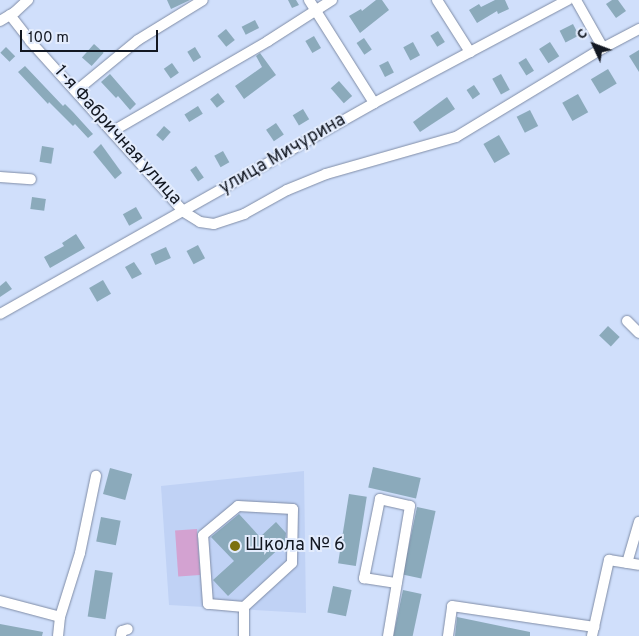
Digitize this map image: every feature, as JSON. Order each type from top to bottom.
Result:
[{"type":"street","points":[[0,21],[10,16],[28,0]]},
{"type":"street","points":[[76,91],[138,40],[203,0]]},
{"type":"street","points":[[309,0],[374,103]]},
{"type":"street","points":[[113,131],[268,41],[332,0]]},
{"type":"street","points":[[436,0],[470,52]]},
{"type":"street","name":"улица Мичурина","points":[[0,314],[184,212],[374,103],[568,0]]},
{"type":"street","points":[[576,0],[603,48]]},
{"type":"street","name":"1-я Фабричная улица","points":[[10,16],[30,41],[184,212],[205,224],[220,224],[252,210],[287,190],[326,174],[456,138],[603,48],[639,29]]},
{"type":"street","points":[[0,177],[31,180]]},
{"type":"street","points":[[627,321],[639,333]]},
{"type":"street","points":[[58,636],[60,617],[80,553],[96,476]]},
{"type":"street","points":[[388,636],[410,506],[380,499],[364,578],[396,583]]},
{"type":"street","points":[[244,607],[208,604],[203,535],[238,506],[293,509],[292,563],[244,607],[244,636]]},
{"type":"street","points":[[627,563],[639,522]]},
{"type":"street","points":[[448,636],[452,606],[593,632],[609,560],[639,565]]},
{"type":"street","points":[[0,602],[60,617]]},
{"type":"shaded area","name":"Школа № 6","points":[[304,471],[306,613],[169,605],[161,486]]},
{"type":"shaded area","points":[[197,529],[200,575],[178,576],[175,531]]},
{"type":"building","points":[[167,0],[190,0],[171,9]]},
{"type":"building","points":[[288,0],[296,0],[299,5],[292,8]]},
{"type":"building","points":[[376,0],[382,0],[389,10],[360,33],[349,16],[361,9],[362,11]]},
{"type":"building","points":[[495,0],[505,0],[509,9],[498,14],[497,11],[477,23],[469,10],[479,4],[481,7]]},
{"type":"building","points":[[612,0],[618,0],[626,11],[616,18],[606,4]]},
{"type":"building","points":[[255,20],[259,28],[246,35],[242,27]]},
{"type":"building","points":[[573,24],[579,36],[566,42],[560,31]]},
{"type":"building","points":[[226,29],[235,40],[226,47],[217,36]]},
{"type":"building","points":[[438,31],[445,42],[437,47],[430,36]]},
{"type":"building","points":[[314,36],[321,48],[312,53],[305,41]]},
{"type":"building","points":[[364,38],[372,50],[364,55],[357,43]]},
{"type":"building","points":[[413,42],[420,55],[410,60],[403,47]]},
{"type":"building","points":[[550,42],[559,56],[548,63],[539,49]]},
{"type":"building","points":[[94,44],[104,53],[92,66],[82,57]]},
{"type":"building","points":[[6,47],[15,56],[10,62],[0,53]]},
{"type":"building","points":[[195,47],[201,57],[193,62],[187,52]]},
{"type":"building","points":[[639,50],[639,72],[629,56]]},
{"type":"building","points":[[260,53],[276,75],[244,99],[235,86],[262,67],[256,56]]},
{"type":"building","points":[[526,58],[534,71],[526,75],[518,63]]},
{"type":"building","points":[[388,61],[394,73],[385,77],[379,66]]},
{"type":"building","points":[[172,63],[179,73],[171,79],[164,69]]},
{"type":"building","points":[[25,66],[93,134],[88,138],[75,124],[73,126],[49,102],[48,104],[18,72]]},
{"type":"building","points":[[608,69],[617,84],[600,94],[591,79]]},
{"type":"building","points":[[110,74],[136,104],[130,110],[118,96],[116,98],[101,82]]},
{"type":"building","points":[[501,74],[510,90],[501,95],[492,79]]},
{"type":"building","points":[[339,81],[352,96],[344,103],[331,88]]},
{"type":"building","points":[[474,85],[480,94],[473,99],[467,90]]},
{"type":"building","points":[[218,93],[225,102],[217,108],[210,99]]},
{"type":"building","points":[[578,94],[588,112],[572,121],[562,103]]},
{"type":"building","points":[[447,97],[455,109],[420,132],[413,122]]},
{"type":"building","points":[[198,106],[203,114],[189,122],[184,114]]},
{"type":"building","points":[[303,109],[309,119],[299,125],[293,115]]},
{"type":"building","points":[[530,110],[538,126],[525,133],[517,117]]},
{"type":"building","points":[[276,123],[284,135],[274,141],[266,130]]},
{"type":"building","points":[[164,126],[171,132],[163,141],[156,135]]},
{"type":"building","points":[[499,135],[510,154],[494,163],[483,144]]},
{"type":"building","points":[[101,144],[122,173],[115,179],[93,152]]},
{"type":"building","points":[[42,146],[54,148],[51,164],[39,162]]},
{"type":"building","points":[[223,151],[229,162],[221,167],[214,156]]},
{"type":"building","points":[[196,166],[204,178],[198,182],[190,170]]},
{"type":"building","points":[[32,197],[46,199],[44,211],[30,209]]},
{"type":"building","points":[[136,207],[142,218],[129,226],[123,214]]},
{"type":"building","points":[[76,234],[85,248],[50,268],[44,257],[64,246],[62,243]]},
{"type":"building","points":[[198,245],[205,258],[194,264],[187,251]]},
{"type":"building","points":[[166,247],[171,258],[155,265],[150,254]]},
{"type":"building","points":[[134,262],[142,274],[132,279],[125,267]]},
{"type":"building","points":[[103,280],[111,294],[97,302],[89,288]]},
{"type":"building","points":[[6,281],[12,289],[0,297],[0,286]]},
{"type":"building","points":[[608,326],[620,337],[611,346],[599,336]]},
{"type":"building","points":[[373,467],[421,478],[416,498],[368,487]]},
{"type":"building","points":[[110,468],[132,474],[125,500],[103,494]]},
{"type":"building","points":[[349,494],[367,497],[356,566],[338,563]]},
{"type":"building","points":[[417,507],[436,511],[421,578],[403,574]]},
{"type":"building","points":[[239,514],[260,537],[276,522],[286,533],[285,543],[228,596],[213,580],[234,561],[211,537]]},
{"type":"building","points":[[101,517],[121,521],[116,545],[96,542]]},
{"type":"building","points":[[95,570],[113,573],[105,619],[88,616]]},
{"type":"building","points":[[333,586],[352,590],[346,616],[327,612]]},
{"type":"building","points":[[403,590],[422,594],[413,636],[393,636]]},
{"type":"building","points":[[457,617],[530,632],[530,636],[455,636]]},
{"type":"building","points":[[0,624],[43,632],[42,636],[0,636]]},
{"type":"place","name":"Школа № 6","points":[[235,546]]}]
